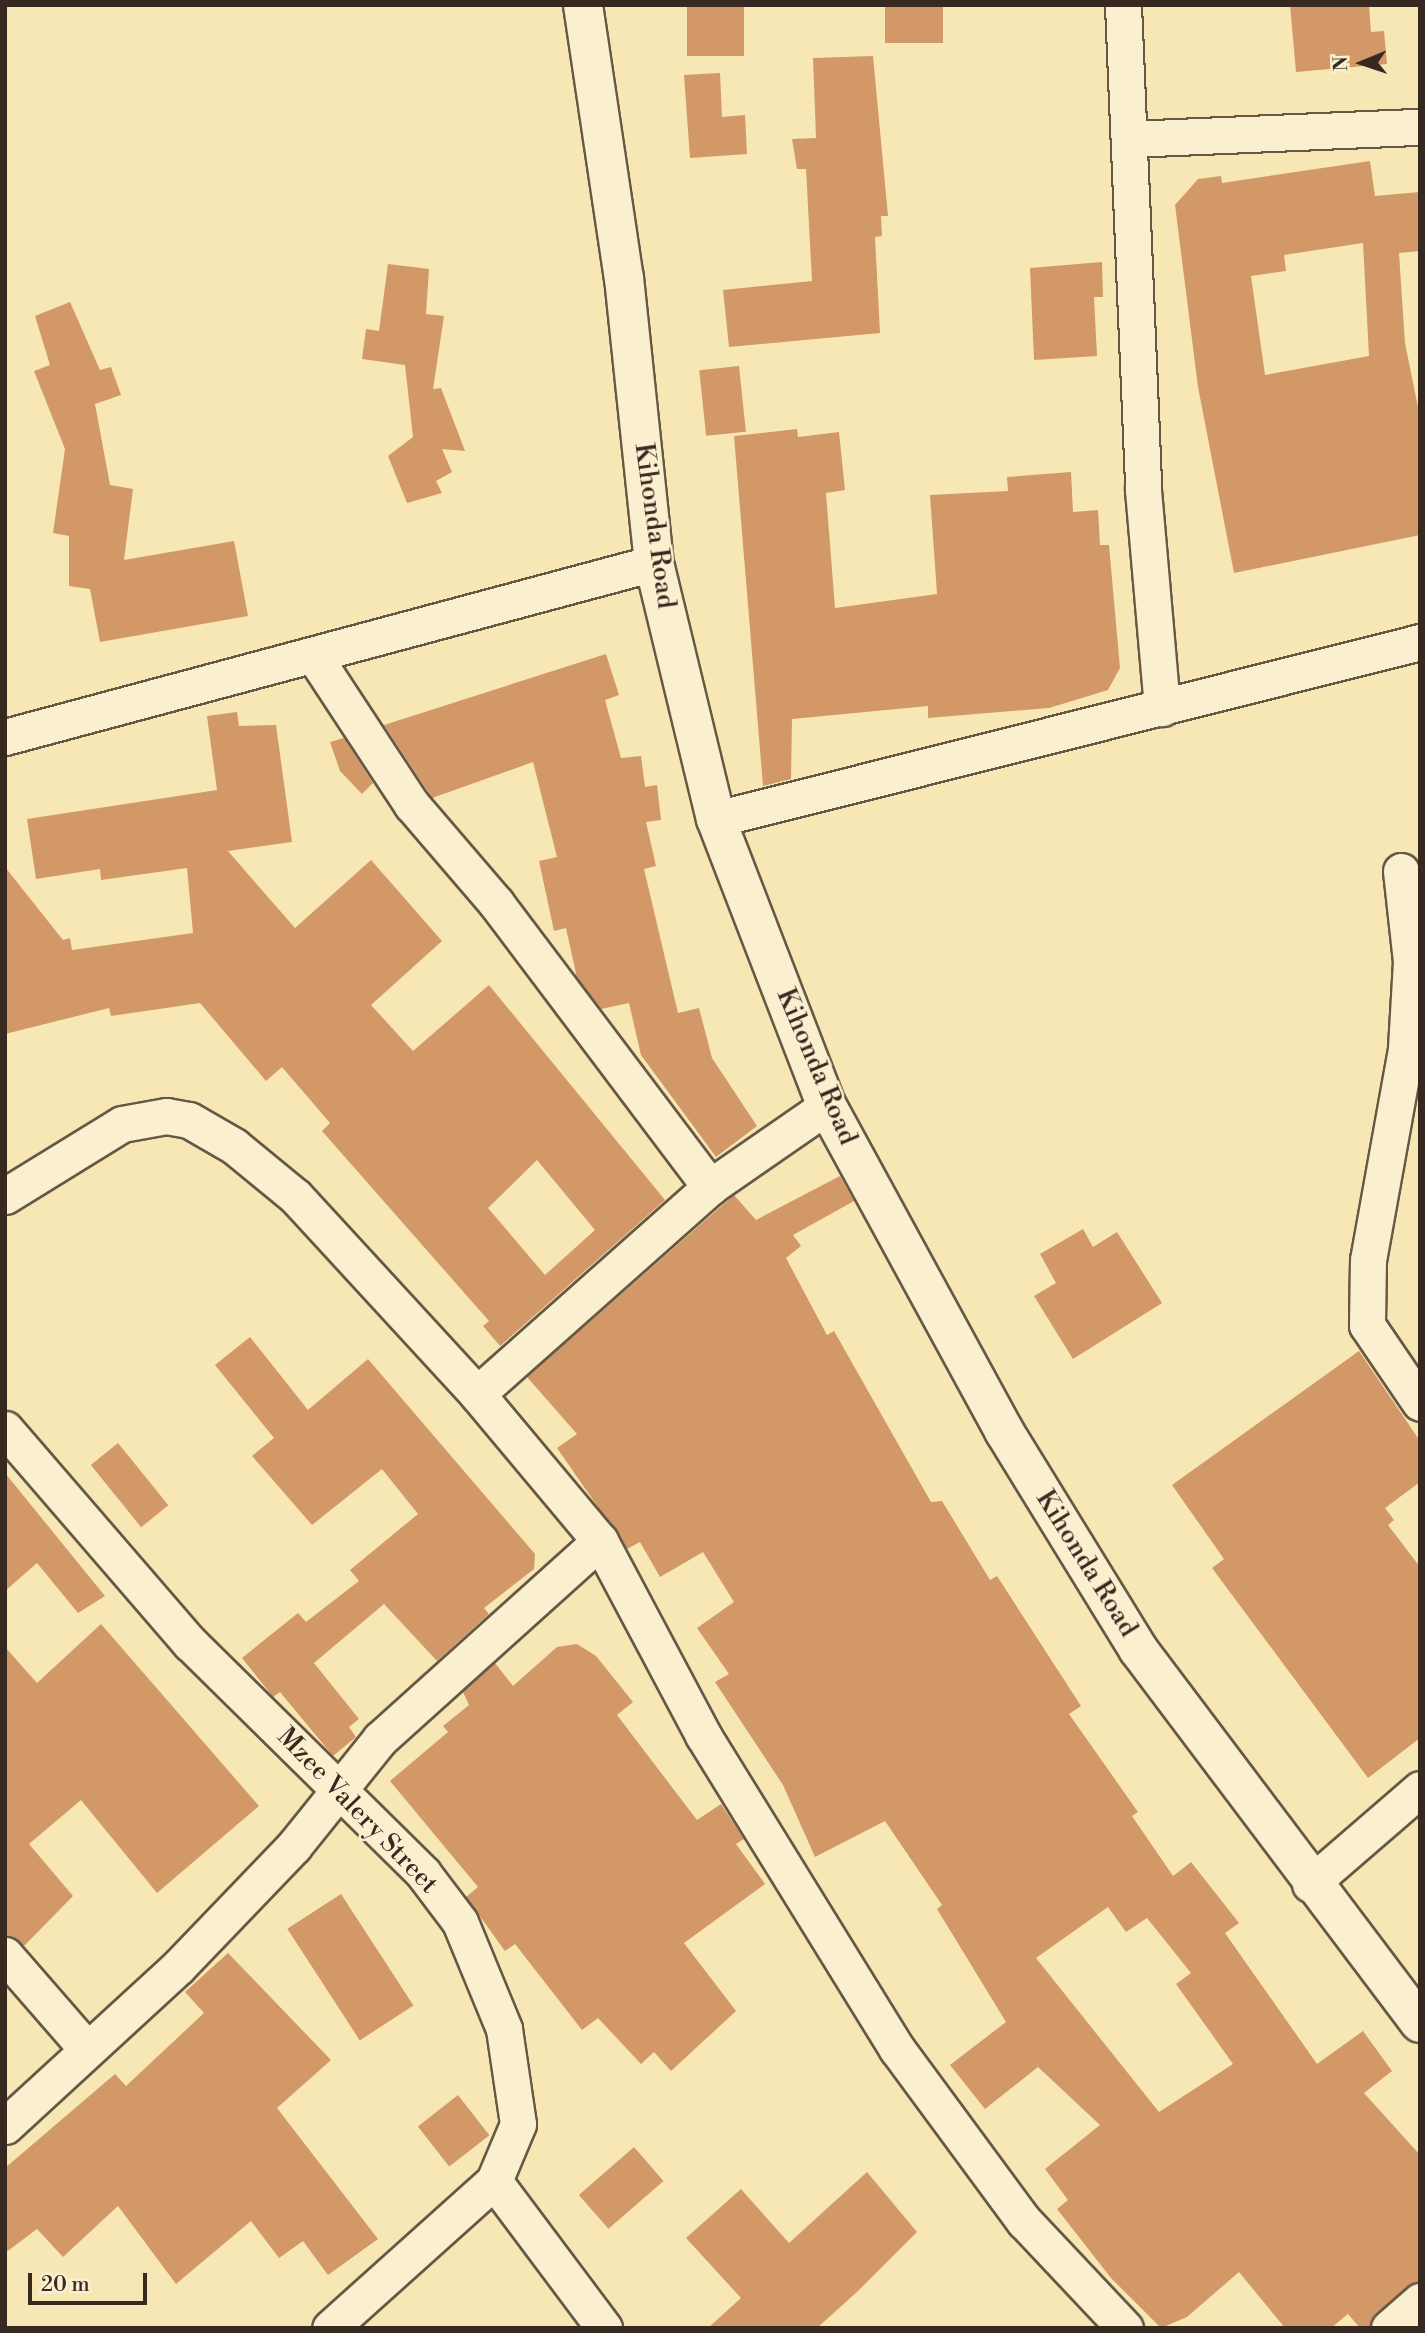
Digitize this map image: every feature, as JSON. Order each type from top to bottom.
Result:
[{"type":"street","name":"Kihonda Road","points":[[583,5],[624,278],[654,563],[716,819],[827,1106],[1004,1431],[1131,1637],[1310,1884],[1420,2023]]},
{"type":"street","points":[[1124,5],[1143,490],[1162,708]]},
{"type":"street","points":[[1129,139],[1420,127]]},
{"type":"street","points":[[5,737],[654,563]]},
{"type":"street","points":[[716,819],[1420,642]]},
{"type":"street","points":[[314,656],[412,805],[496,903],[710,1187]]},
{"type":"street","points":[[1401,871],[1412,961],[1406,1049],[1368,1259],[1367,1325],[1420,1403]]},
{"type":"street","points":[[477,1394],[710,1187],[827,1106]]},
{"type":"street","points":[[5,1196],[122,1124],[166,1116],[189,1120],[234,1146],[296,1197],[477,1394],[600,1541],[703,1735],[897,2049],[1024,2221],[1125,2328]]},
{"type":"street","name":"Mzee Valery Street","points":[[5,1429],[190,1643],[334,1793],[423,1873],[460,1922],[514,2070],[518,2124],[494,2181],[330,2328]]},
{"type":"street","points":[[5,2126],[85,2047],[179,1966],[294,1846],[334,1793],[439,1682],[600,1541]]},
{"type":"street","points":[[1310,1884],[1420,1789]]},
{"type":"street","points":[[5,1955],[85,2047]]},
{"type":"street","points":[[494,2181],[604,2328]]},
{"type":"street","points":[[1389,2328],[1420,2301]]},
{"type":"building","points":[[687,5],[744,5],[744,56],[687,56]]},
{"type":"building","points":[[885,5],[943,5],[943,43],[885,43]]},
{"type":"building","points":[[1290,5],[1369,5],[1371,32],[1384,31],[1387,64],[1296,72]]},
{"type":"building","points":[[873,56],[888,216],[881,216],[882,236],[875,237],[880,333],[729,347],[723,290],[812,281],[806,169],[797,169],[792,139],[816,138],[813,58]]},
{"type":"building","points":[[720,73],[722,117],[745,115],[747,154],[690,158],[684,75]]},
{"type":"building","points":[[1370,161],[1375,196],[1420,192],[1420,251],[1399,253],[1405,343],[1420,417],[1420,535],[1234,573],[1198,387],[1175,205],[1198,179],[1221,176],[1222,183]],"holes":[[[1363,243],[1369,356],[1265,375],[1251,276],[1286,271],[1284,255]]]},
{"type":"building","points":[[1102,262],[1103,297],[1094,297],[1097,356],[1034,360],[1030,268]]},
{"type":"building","points":[[388,264],[429,269],[426,314],[444,316],[433,389],[441,388],[465,451],[442,449],[452,472],[436,481],[442,493],[407,503],[388,456],[413,437],[405,365],[362,359],[366,329],[379,331]]},
{"type":"building","points":[[70,302],[100,370],[111,367],[121,395],[95,404],[110,485],[133,489],[124,560],[234,541],[248,616],[100,642],[90,589],[69,586],[69,536],[53,533],[65,449],[34,371],[50,365],[35,316]]},
{"type":"building","points":[[739,366],[746,432],[706,436],[699,370]]},
{"type":"building","points":[[797,429],[798,437],[839,432],[845,490],[826,493],[835,608],[937,594],[930,495],[1008,491],[1007,477],[1071,472],[1073,512],[1098,510],[1100,545],[1109,545],[1120,668],[1108,690],[1049,708],[928,718],[928,706],[792,719],[791,779],[763,786],[734,436]]},
{"type":"building","points":[[606,654],[619,695],[605,700],[621,758],[641,756],[645,787],[657,785],[661,820],[646,822],[656,866],[644,869],[678,1013],[699,1008],[712,1058],[757,1126],[716,1157],[641,1055],[629,1003],[601,1009],[577,978],[566,928],[554,931],[539,861],[557,857],[533,762],[432,798],[384,725]]},
{"type":"building","points":[[237,712],[239,726],[276,725],[292,842],[228,851],[295,928],[371,860],[442,941],[371,1005],[413,1051],[489,985],[665,1200],[500,1346],[483,1326],[489,1321],[322,1131],[330,1123],[282,1067],[266,1081],[200,1003],[111,1016],[109,1008],[5,1034],[5,867],[63,940],[70,938],[72,950],[193,933],[187,868],[101,880],[100,869],[36,879],[27,819],[217,790],[207,716]],"holes":[[[537,1160],[595,1230],[545,1275],[488,1208]]]},
{"type":"building","points":[[344,738],[373,783],[362,794],[340,771],[330,742]]},
{"type":"building","points":[[840,1176],[854,1201],[793,1235],[801,1246],[786,1258],[827,1335],[834,1331],[931,1502],[942,1501],[990,1580],[997,1576],[1081,1706],[1069,1714],[1138,1812],[1132,1816],[1173,1876],[1191,1862],[1239,1923],[1225,1933],[1317,2064],[1363,2031],[1392,2071],[1364,2093],[1420,2155],[1420,2281],[1376,2313],[1369,2328],[1360,2328],[1348,2314],[1331,2328],[1285,2328],[1239,2272],[1187,2317],[1161,2328],[1111,2278],[1057,2209],[1068,2200],[1045,2169],[1100,2125],[1038,2067],[985,2109],[950,2065],[1006,2022],[937,1909],[942,1905],[885,1821],[815,1857],[783,1785],[715,1682],[729,1674],[697,1628],[734,1602],[703,1552],[660,1577],[640,1542],[627,1549],[557,1448],[577,1434],[527,1377],[734,1195],[756,1220]],"holes":[[[1108,1907],[1126,1932],[1147,1918],[1191,1973],[1176,1984],[1233,2064],[1159,2112],[1036,1958]]]},
{"type":"building","points":[[1083,1229],[1093,1247],[1117,1232],[1162,1303],[1073,1359],[1034,1296],[1056,1283],[1040,1254]]},
{"type":"building","points":[[250,1337],[308,1410],[368,1359],[535,1554],[534,1569],[484,1608],[489,1614],[437,1661],[384,1604],[314,1663],[359,1719],[349,1727],[356,1737],[333,1756],[280,1692],[273,1697],[242,1658],[298,1613],[306,1622],[359,1581],[350,1570],[418,1514],[382,1469],[312,1525],[252,1456],[274,1438],[215,1365]]},
{"type":"building","points":[[1359,1351],[1420,1441],[1420,1482],[1385,1508],[1394,1520],[1388,1525],[1420,1567],[1420,1738],[1368,1778],[1212,1568],[1224,1559],[1172,1485]]},
{"type":"building","points":[[118,1443],[168,1505],[141,1527],[91,1465]]},
{"type":"building","points":[[5,1473],[105,1596],[78,1613],[37,1563],[5,1591]]},
{"type":"building","points":[[101,1624],[259,1806],[157,1893],[81,1800],[29,1844],[73,1896],[24,1946],[5,1935],[5,1647],[37,1683]]},
{"type":"building","points":[[577,1644],[596,1656],[633,1702],[617,1715],[697,1820],[721,1804],[744,1839],[736,1844],[765,1884],[684,1943],[736,2011],[671,2071],[654,2052],[641,2064],[598,2018],[582,2030],[515,1944],[505,1951],[466,1897],[478,1887],[390,1781],[448,1732],[443,1726],[469,1705],[463,1692],[495,1663],[513,1686],[557,1647]]},
{"type":"building","points":[[341,1894],[413,2006],[360,2040],[287,1929]]},
{"type":"building","points":[[228,1953],[331,2060],[277,2108],[378,2239],[328,2275],[303,2241],[279,2258],[251,2221],[176,2284],[118,2206],[63,2257],[37,2229],[5,2253],[5,2168],[115,2074],[126,2086],[204,2013],[185,1992]]},
{"type":"building","points":[[458,2095],[489,2135],[449,2167],[418,2126]]},
{"type":"building","points":[[634,2147],[664,2181],[608,2229],[579,2195]]},
{"type":"building","points":[[867,2172],[917,2232],[858,2291],[817,2328],[708,2328],[741,2298],[686,2238],[741,2189],[789,2243]]}]
